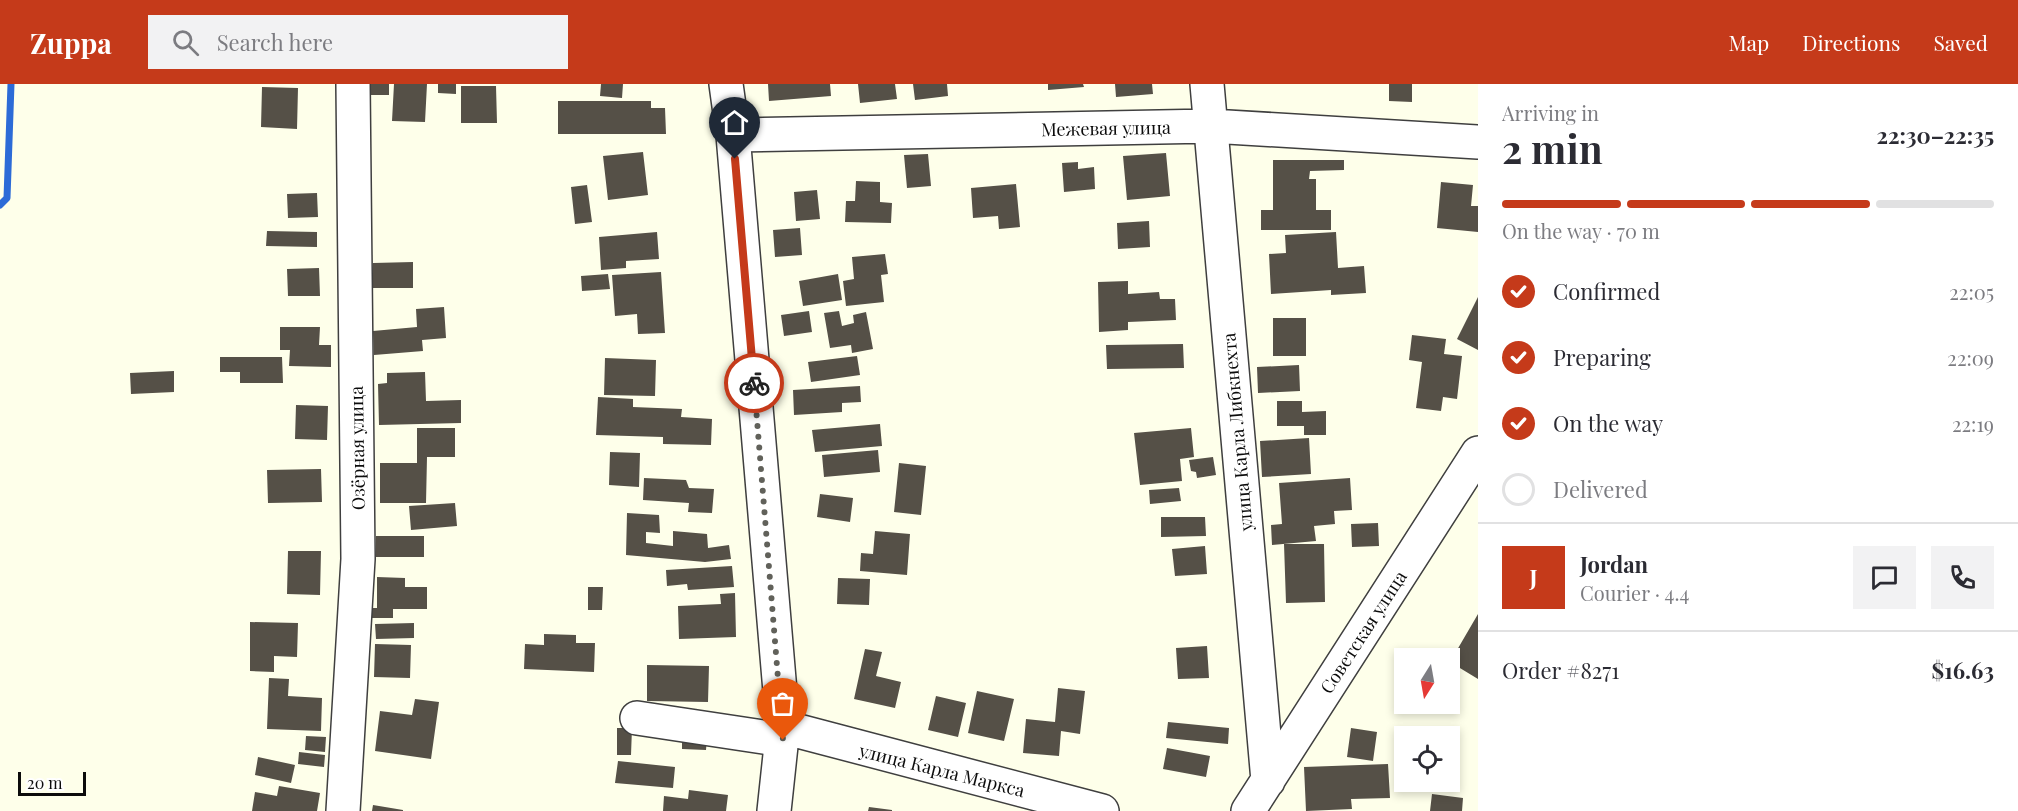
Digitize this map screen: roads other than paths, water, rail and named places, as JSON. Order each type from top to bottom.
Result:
[{"type":"street","name":"Озёрная улица","points":[[343,811],[358,559],[353,84]]},
{"type":"street","points":[[726,84],[733,135],[783,733],[774,811]]},
{"type":"street","name":"улица Карла Либкнехта","points":[[1207,84],[1268,781]]},
{"type":"street","name":"Межевая улица","points":[[733,135],[1211,126],[1478,142]]},
{"type":"street","name":"Советская улица","points":[[1248,811],[1475,464]]},
{"type":"street","name":"улица Карла Маркса","points":[[637,718],[783,733],[1102,811]]},
{"type":"waterway","points":[[0,205],[7,198],[11,84]]}]
